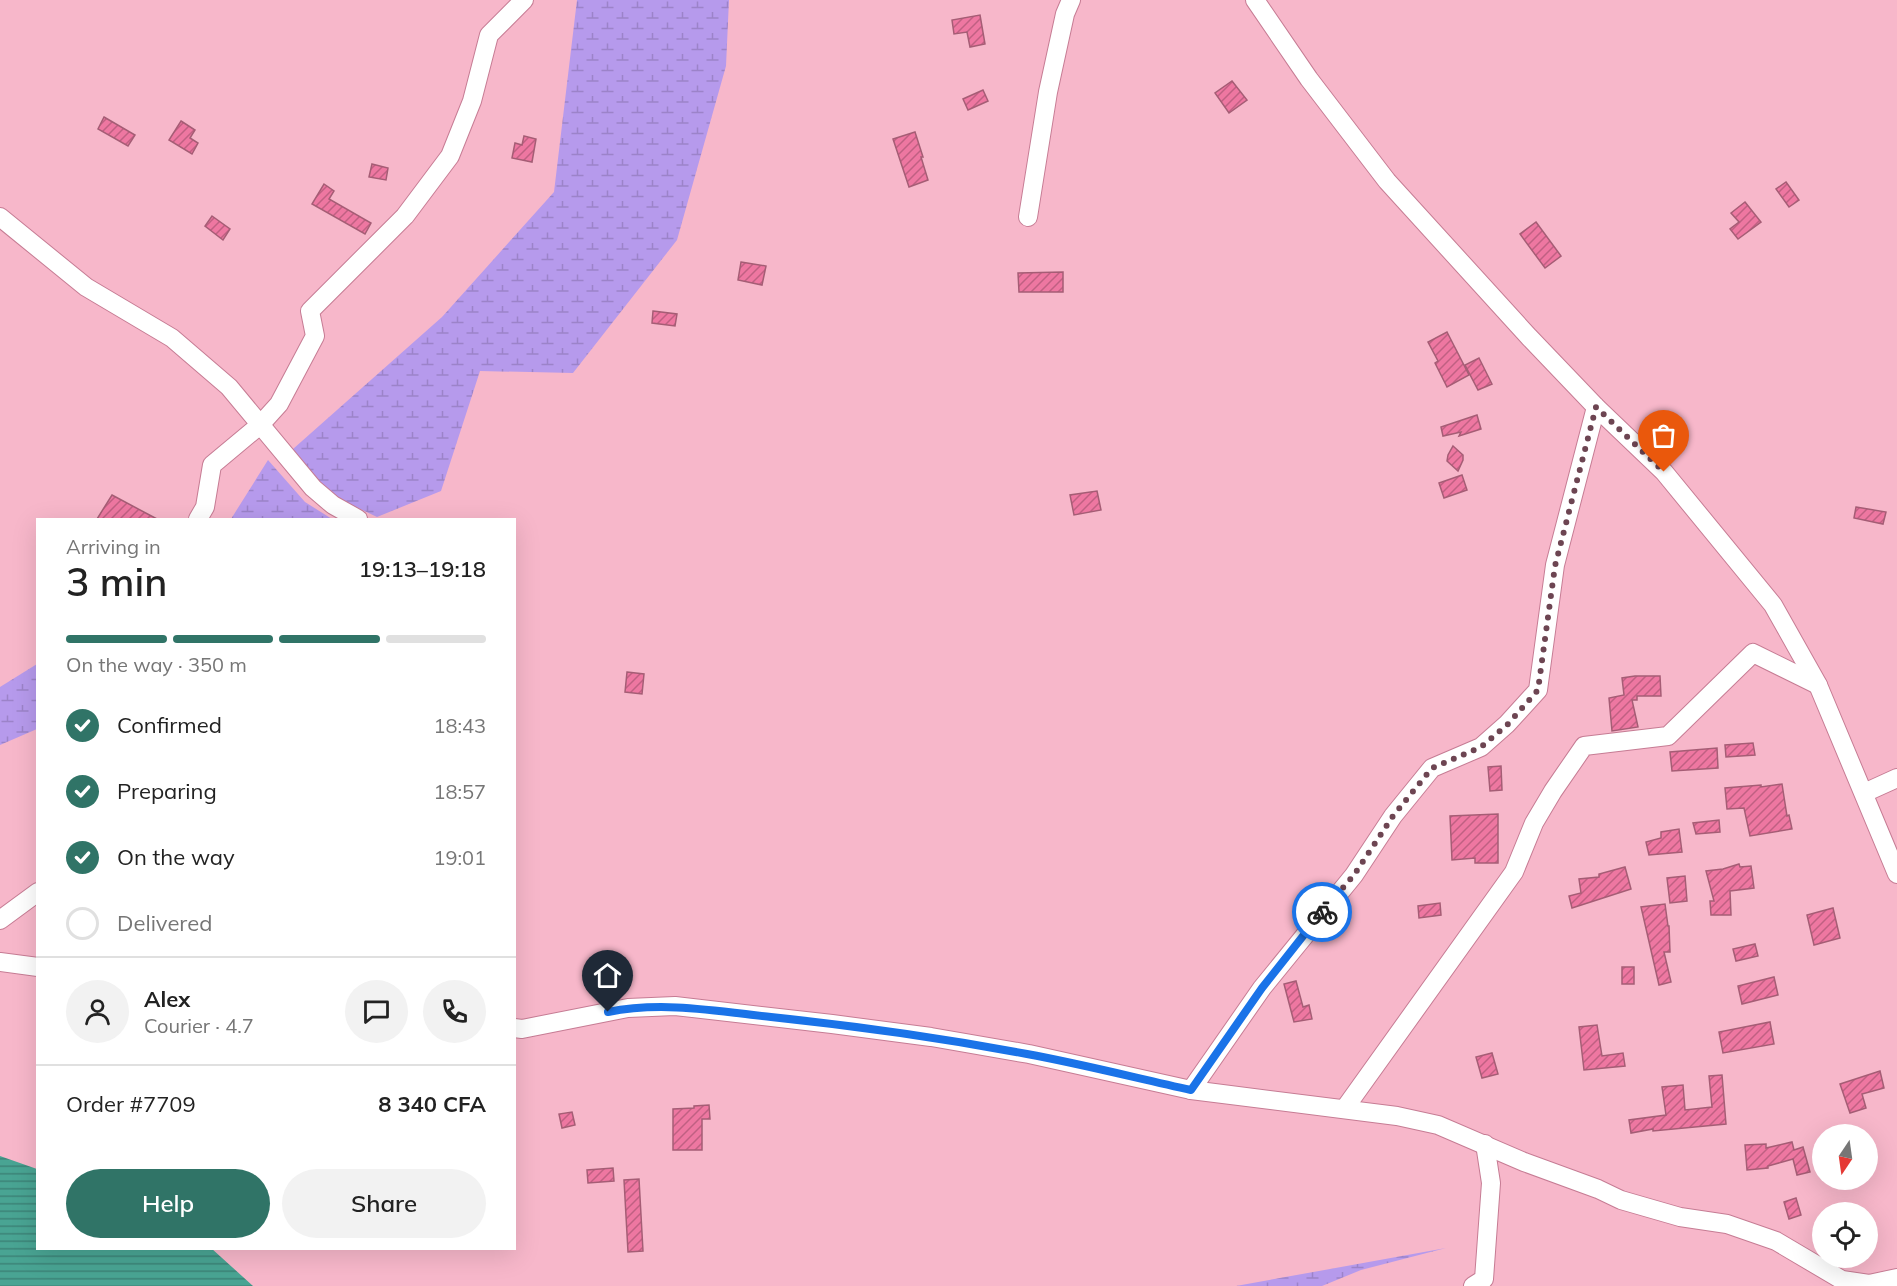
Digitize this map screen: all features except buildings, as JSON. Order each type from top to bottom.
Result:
[{"type":"street","points":[[199,518],[205,507],[212,465],[261,425],[279,404],[315,336],[310,311],[405,216],[450,156],[472,101],[489,35],[524,0]]},
{"type":"street","points":[[1028,217],[1048,92],[1065,14],[1071,0]]},
{"type":"street","points":[[1255,0],[1309,80],[1387,181],[1529,337],[1596,407],[1664,472],[1773,605],[1818,685],[1897,874]]},
{"type":"street","points":[[0,217],[86,287],[172,338],[230,387],[313,488],[333,505],[356,518]]},
{"type":"street","points":[[1191,1090],[1262,988],[1354,875],[1393,816],[1432,768],[1481,747],[1508,724],[1538,690],[1555,566],[1596,407]]},
{"type":"street","points":[[1345,1108],[1514,872],[1534,823],[1584,746],[1668,736],[1753,653],[1818,685]]},
{"type":"street","points":[[1864,793],[1897,778]]},
{"type":"street","points":[[0,920],[36,893]]},
{"type":"street","points":[[0,962],[36,967]]},
{"type":"street","points":[[516,1028],[522,1029],[628,1008],[675,1006],[931,1037],[1029,1054],[1191,1090],[1345,1108],[1438,1125],[1621,1200],[1680,1217],[1727,1224],[1776,1241],[1842,1280],[1869,1284],[1897,1278]]},
{"type":"street","points":[[1473,1286],[1484,1279],[1491,1183],[1485,1144]]},
{"type":"green space","points":[[577,0],[729,0],[726,66],[677,240],[573,373],[480,371],[441,491],[377,517],[325,492],[293,449],[442,317],[554,192]]},
{"type":"green space","points":[[268,460],[305,502],[330,518],[232,518]]},
{"type":"green space","points":[[36,665],[36,729],[0,745],[0,687]]},
{"type":"green space","points":[[1446,1248],[1361,1270],[1322,1286],[1236,1286]]},
{"type":"shaded area","points":[[0,1156],[36,1169],[36,1250],[213,1250],[253,1286],[0,1286]]},
{"type":"way so far","points":[[1322,912],[1354,875],[1393,816],[1432,768],[1481,747],[1508,724],[1538,690],[1555,566],[1596,407],[1664,472]]},
{"type":"route","points":[[608,1012],[628,1008],[675,1006],[931,1037],[1029,1054],[1191,1090],[1262,988],[1322,912]]}]
